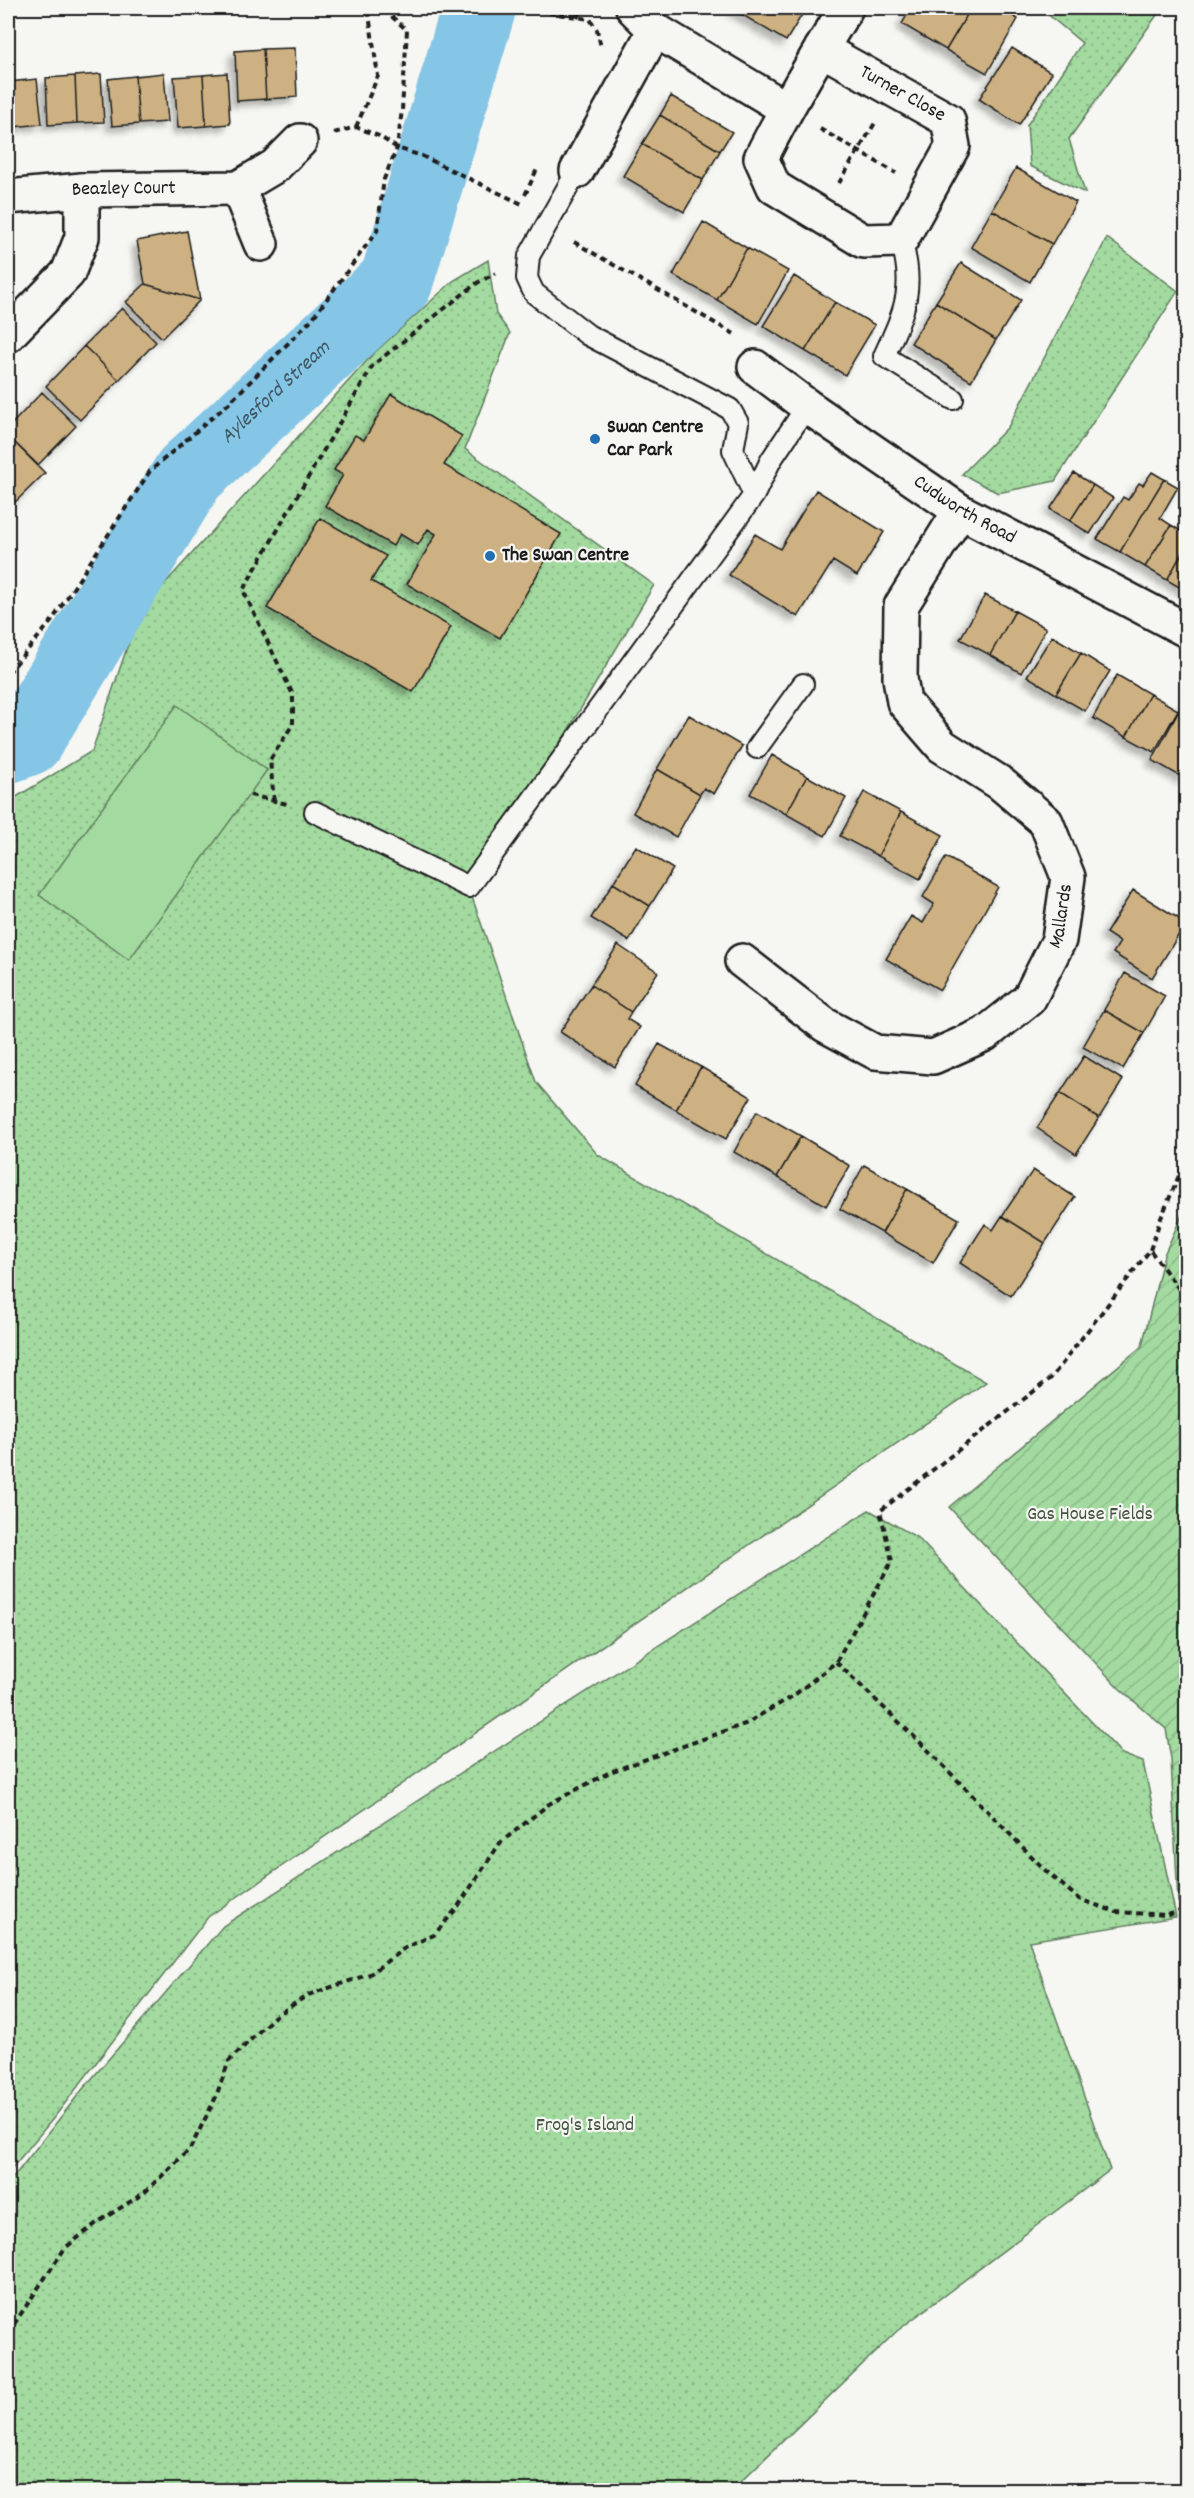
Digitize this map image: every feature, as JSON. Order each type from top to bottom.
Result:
[{"type":"street","points":[[846,8],[785,108],[760,158],[774,187],[863,241],[901,240]]},
{"type":"street","points":[[577,171],[644,19],[785,108]]},
{"type":"street","name":"Turner Close","points":[[821,49],[948,120],[953,146],[901,240]]},
{"type":"street","points":[[261,244],[238,188],[275,166],[300,141]]},
{"type":"street","name":"Beazley Court","points":[[8,196],[81,190],[238,188]]},
{"type":"street","points":[[8,335],[69,273],[82,237],[81,190]]},
{"type":"street","name":"Cudworth Road","points":[[755,367],[807,406],[960,511],[1186,630]]},
{"type":"street","name":"Mallards","points":[[742,961],[825,1025],[875,1052],[933,1057],[985,1034],[1029,999],[1059,940],[1068,877],[1046,822],[1000,783],[942,746],[904,702],[900,678],[901,606],[960,511]]},
{"type":"lane","points":[[577,171],[529,256],[527,278],[534,293],[549,307],[588,335],[730,409],[738,423],[733,450],[754,495]]},
{"type":"lane","points":[[901,240],[908,264],[904,311],[884,356],[952,399]]},
{"type":"lane","points":[[315,812],[469,886],[754,495],[771,460],[807,406]]},
{"type":"lane","points":[[757,748],[803,684]]},
{"type":"path","points":[[368,8],[378,76],[356,128],[379,136],[397,148],[422,156],[521,204]]},
{"type":"path","points":[[8,673],[51,622],[150,471],[228,404],[312,319],[377,231],[384,179],[397,148],[408,30],[382,8]]},
{"type":"path","points":[[518,8],[590,19],[597,30],[602,53]]},
{"type":"path","points":[[577,18],[582,8]]},
{"type":"path","points":[[820,215],[894,90]]},
{"type":"path","points":[[785,108],[928,192]]},
{"type":"path","points":[[547,226],[739,337],[755,367]]},
{"type":"path","points":[[274,801],[270,760],[293,724],[293,695],[243,590],[373,365],[477,283],[529,256]]},
{"type":"path","points":[[8,2333],[65,2248],[98,2222],[144,2193],[190,2149],[215,2099],[230,2061],[274,2017],[308,1995],[370,1974],[406,1947],[434,1935],[457,1908],[500,1843],[549,1804],[610,1772],[745,1724],[793,1696],[836,1662],[892,1561],[880,1511],[1051,1378],[1150,1250],[1186,1159]]},
{"type":"path","points":[[1150,1250],[1181,1292],[1186,1304]]},
{"type":"path","points":[[836,1662],[926,1748],[1046,1871],[1079,1899],[1116,1912],[1168,1915],[1186,1909]]},
{"type":"green space","points":[[1047,8],[1162,8],[1069,139],[1085,193],[1030,166],[1027,125],[1082,43],[1045,12]]},
{"type":"green space","points":[[1107,238],[1178,291],[1055,481],[998,493],[962,474],[1008,427]]},
{"type":"green space","name":"The Swan Centre","points":[[488,260],[496,314],[510,333],[465,449],[654,585],[471,894],[536,1082],[598,1155],[986,1382],[208,1917],[56,2115],[8,2173],[8,802],[92,751],[139,612],[373,354],[453,281]]},
{"type":"green space","points":[[177,705],[267,770],[129,960],[39,895]]},
{"type":"green space","name":"Gas House Fields","points":[[1186,1206],[1186,1900],[1178,1902],[1171,1759],[1166,1729],[1119,1688],[949,1507],[1142,1346],[1164,1255]]},
{"type":"green space","name":"Frog's Island","points":[[869,1510],[918,1538],[1122,1754],[1143,1762],[1176,1917],[1029,1941],[1110,2170],[897,2331],[732,2490],[8,2490],[8,2184],[82,2090],[223,1926]]},
{"type":"building","points":[[731,8],[806,8],[786,41]]},
{"type":"building","points":[[911,8],[971,8],[946,50],[902,24]]},
{"type":"building","points":[[971,8],[999,8],[1018,19],[987,73],[946,50]]},
{"type":"building","points":[[295,48],[297,97],[266,99],[263,49]]},
{"type":"building","points":[[1012,48],[1052,73],[1019,125],[979,99]]},
{"type":"building","points":[[263,49],[266,99],[237,101],[235,51]]},
{"type":"building","points":[[164,73],[168,122],[139,124],[135,76]]},
{"type":"building","points":[[227,73],[230,124],[206,126],[203,75]]},
{"type":"building","points":[[101,74],[104,122],[77,123],[75,76]]},
{"type":"building","points":[[203,75],[206,126],[178,128],[174,77]]},
{"type":"building","points":[[75,76],[77,123],[48,125],[46,78]]},
{"type":"building","points":[[135,76],[139,124],[112,126],[108,79]]},
{"type":"building","points":[[37,79],[42,124],[13,127],[9,82]]},
{"type":"building","points":[[8,82],[13,127],[8,128]]},
{"type":"building","points":[[671,96],[732,132],[720,151],[660,115]]},
{"type":"building","points":[[660,115],[720,151],[703,180],[642,144]]},
{"type":"building","points":[[642,144],[703,180],[684,212],[623,176]]},
{"type":"building","points":[[1016,168],[1076,202],[1052,244],[992,210]]},
{"type":"building","points":[[992,210],[1052,244],[1030,282],[971,247]]},
{"type":"building","points":[[703,222],[747,248],[717,300],[673,275]]},
{"type":"building","points":[[187,231],[200,300],[145,284],[137,241]]},
{"type":"building","points":[[747,248],[788,271],[758,324],[717,300]]},
{"type":"building","points":[[961,263],[1021,300],[996,340],[936,302]]},
{"type":"building","points":[[794,276],[835,302],[805,351],[763,326]]},
{"type":"building","points":[[145,284],[200,300],[162,338],[126,302]]},
{"type":"building","points":[[835,302],[875,325],[845,375],[805,351]]},
{"type":"building","points":[[936,302],[996,340],[971,381],[911,343]]},
{"type":"building","points":[[122,308],[156,342],[119,380],[84,346]]},
{"type":"building","points":[[84,346],[119,380],[80,420],[46,386]]},
{"type":"building","points":[[42,392],[76,426],[38,465],[8,436],[8,428]]},
{"type":"building","points":[[391,394],[462,436],[444,465],[561,534],[500,638],[407,584],[436,534],[428,529],[418,545],[400,534],[393,546],[325,506],[343,475],[334,470],[355,435],[364,440]]},
{"type":"building","points":[[11,439],[45,473],[8,509],[8,443]]},
{"type":"building","points":[[1152,472],[1164,479],[1120,552],[1097,539],[1123,497],[1128,500],[1139,483],[1143,485]]},
{"type":"building","points":[[1074,473],[1093,485],[1070,521],[1050,509]]},
{"type":"building","points":[[1164,479],[1178,487],[1160,518],[1171,525],[1145,567],[1120,552]]},
{"type":"building","points":[[1093,485],[1113,498],[1090,534],[1070,521]]},
{"type":"building","points":[[816,490],[884,532],[857,576],[833,561],[798,617],[729,575],[755,534],[780,549]]},
{"type":"building","points":[[320,518],[386,556],[371,581],[451,627],[413,692],[267,608]]},
{"type":"building","points":[[1171,525],[1186,534],[1186,546],[1167,580],[1145,567]]},
{"type":"building","points":[[1186,546],[1186,591],[1167,580]]},
{"type":"building","points":[[985,595],[1015,611],[990,655],[960,639]]},
{"type":"building","points":[[1015,611],[1046,628],[1021,673],[990,655]]},
{"type":"building","points":[[1052,636],[1081,653],[1056,694],[1027,676]]},
{"type":"building","points":[[1081,653],[1110,671],[1085,711],[1056,694]]},
{"type":"building","points":[[1117,675],[1150,694],[1126,737],[1093,718]]},
{"type":"building","points":[[1150,694],[1178,710],[1154,752],[1126,737]]},
{"type":"building","points":[[1186,700],[1185,779],[1152,760]]},
{"type":"building","points":[[689,715],[742,746],[714,794],[704,788],[700,794],[657,769]]},
{"type":"building","points":[[772,755],[807,776],[786,814],[750,794]]},
{"type":"building","points":[[657,769],[700,794],[676,837],[633,813]]},
{"type":"building","points":[[807,776],[846,798],[825,836],[786,814]]},
{"type":"building","points":[[864,792],[901,812],[878,856],[840,836]]},
{"type":"building","points":[[901,812],[943,835],[920,879],[878,856]]},
{"type":"building","points":[[636,846],[673,869],[650,906],[613,883]]},
{"type":"building","points":[[946,857],[998,887],[940,990],[886,959],[911,916],[923,923],[934,904],[923,897]]},
{"type":"building","points":[[613,883],[650,906],[629,941],[591,918]]},
{"type":"building","points":[[1133,890],[1186,923],[1152,978],[1113,953],[1120,942],[1106,933]]},
{"type":"building","points":[[618,945],[658,972],[631,1012],[591,985]]},
{"type":"building","points":[[1125,973],[1165,996],[1144,1033],[1104,1010]]},
{"type":"building","points":[[591,985],[631,1012],[627,1019],[640,1027],[615,1067],[560,1032]]},
{"type":"building","points":[[1104,1010],[1144,1033],[1123,1069],[1083,1047]]},
{"type":"building","points":[[659,1044],[701,1067],[676,1110],[635,1086]]},
{"type":"building","points":[[1084,1056],[1123,1080],[1099,1118],[1060,1093]]},
{"type":"building","points":[[701,1067],[751,1097],[726,1139],[676,1110]]},
{"type":"building","points":[[1060,1093],[1099,1118],[1076,1154],[1037,1128]]},
{"type":"building","points":[[757,1111],[801,1136],[777,1177],[734,1152]]},
{"type":"building","points":[[801,1136],[850,1166],[826,1206],[777,1177]]},
{"type":"building","points":[[864,1165],[907,1189],[882,1233],[840,1209]]},
{"type":"building","points":[[1033,1170],[1075,1197],[1045,1243],[1002,1216]]},
{"type":"building","points":[[907,1189],[959,1219],[933,1263],[882,1233]]},
{"type":"building","points":[[1002,1216],[1045,1243],[1011,1296],[960,1263],[985,1224],[993,1230]]},
{"type":"waterway","name":"Aylesford Stream","points":[[8,746],[27,739],[189,474],[396,282],[479,8]]},
{"type":"place","name":"Swan Centre Car Park","points":[[595,439]]},
{"type":"place","name":"The Swan Centre","points":[[490,556]]}]
